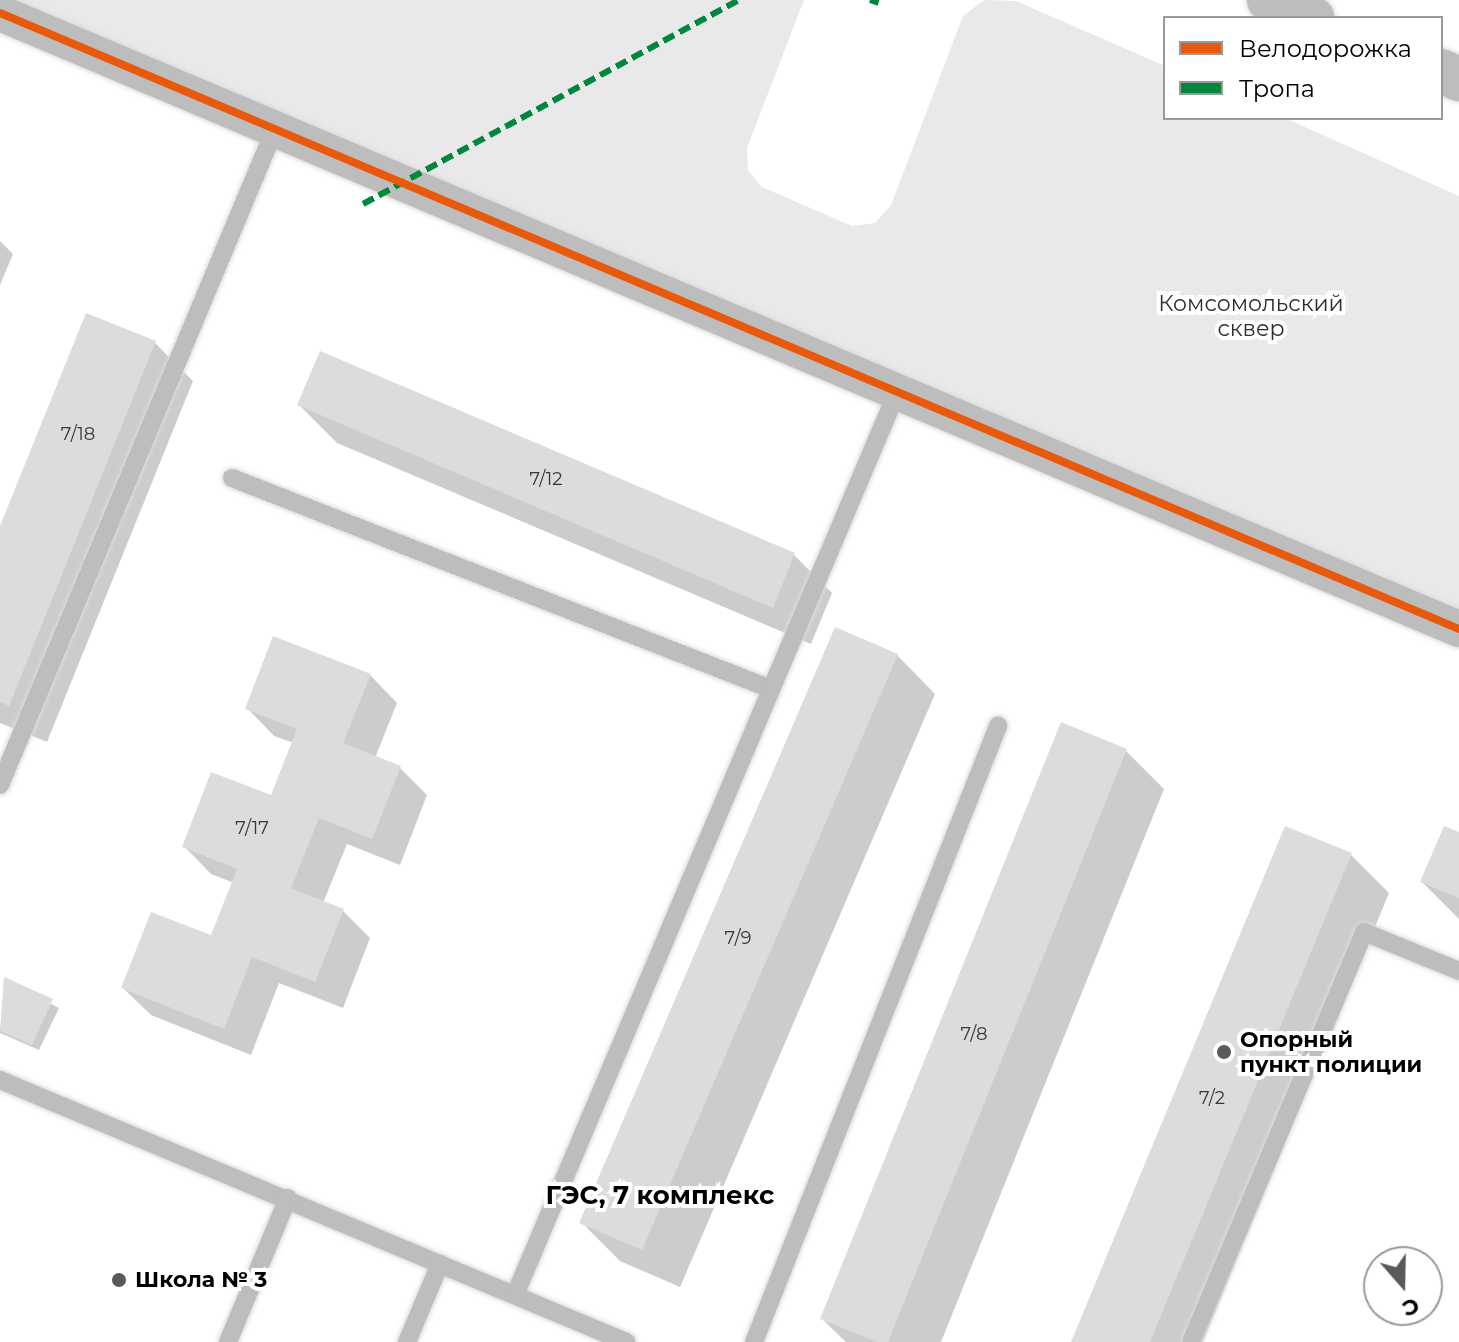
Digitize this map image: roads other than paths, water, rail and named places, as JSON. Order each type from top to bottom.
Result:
[{"type":"main road","points":[[1269,0],[1307,16]]},
{"type":"street","points":[[0,13],[1459,629]]},
{"type":"lane","points":[[0,785],[275,129]]},
{"type":"lane","points":[[515,1295],[897,392]]},
{"type":"lane","points":[[232,478],[771,689]]},
{"type":"lane","points":[[754,1342],[998,726]]},
{"type":"lane","points":[[1191,1342],[1364,932],[1459,971]]},
{"type":"lane","points":[[0,1080],[626,1342]]},
{"type":"lane","points":[[228,1342],[288,1198]]},
{"type":"lane","points":[[407,1342],[440,1264]]},
{"type":"place","name":"Опорный пункт полиции","points":[[1224,1052]]},
{"type":"place","name":"Школа № 3","points":[[119,1280]]},
{"type":"district","name":"ГЭС, 7 комплекс","points":[[660,1196]]},
{"type":"park label","name":"Комсомольский сквер","points":[[1251,316]]}]
